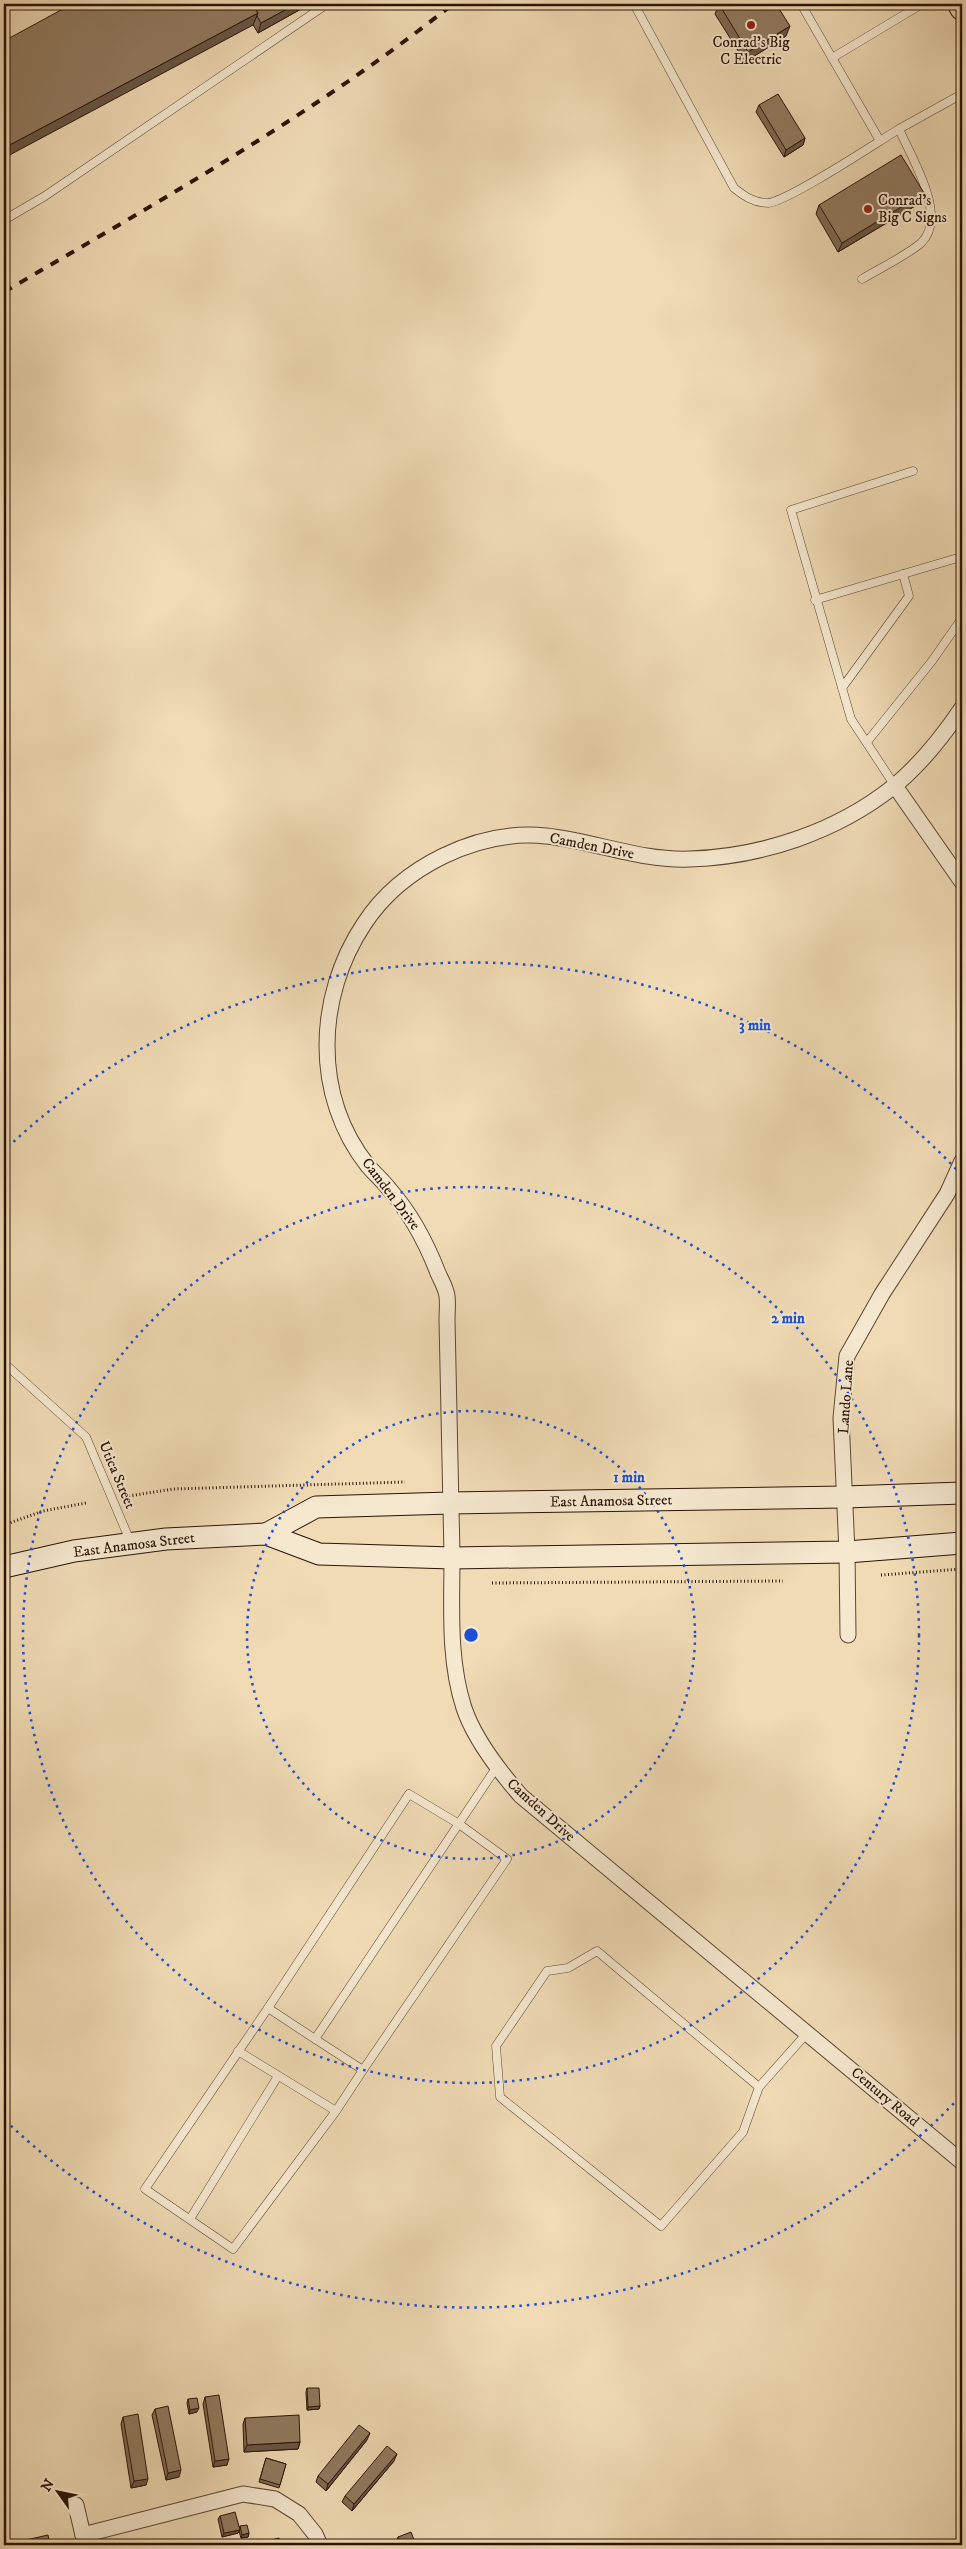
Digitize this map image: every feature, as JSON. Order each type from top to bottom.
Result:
[{"type":"main road","points":[[960,4],[962,8]]},
{"type":"main road","name":"East Anamosa Street","points":[[266,1534],[316,1507],[962,1493]]},
{"type":"main road","name":"East Anamosa Street","points":[[4,1567],[74,1551],[131,1543],[166,1539],[266,1534],[319,1554],[452,1558],[847,1552],[962,1543]]},
{"type":"street","name":"Camden Drive","points":[[808,2032],[521,1796],[496,1768],[464,1710],[452,1643],[447,1294],[425,1240],[407,1211],[368,1166],[350,1140],[329,1080],[326,1056],[330,1000],[338,971],[350,944],[385,896],[404,880],[456,851],[505,837],[530,835],[550,836],[617,852],[687,859],[741,854],[789,842],[822,829],[868,805],[895,786],[916,765],[962,708]]},
{"type":"street","points":[[895,786],[962,882]]},
{"type":"street","name":"Lando Lane","points":[[848,1635],[847,1552],[841,1418],[847,1356],[882,1294],[947,1194],[962,1161]]},
{"type":"street","name":"Century Road","points":[[808,2032],[962,2162]]},
{"type":"street","points":[[76,2504],[84,2540],[242,2494],[276,2499],[299,2514],[315,2534],[320,2545]]},
{"type":"lane","points":[[4,220],[45,196],[327,4]]},
{"type":"lane","points":[[634,4],[734,188],[750,200],[769,203],[790,194],[962,94]]},
{"type":"lane","points":[[801,4],[880,141]]},
{"type":"lane","points":[[832,58],[922,4]]},
{"type":"lane","points":[[862,278],[922,242],[930,229],[932,212],[927,191],[899,129]]},
{"type":"lane","points":[[895,786],[851,719],[815,600],[791,510],[913,472]]},
{"type":"lane","points":[[815,600],[962,557],[962,560]]},
{"type":"lane","points":[[842,688],[909,596],[902,574]]},
{"type":"lane","points":[[866,742],[915,684],[962,618]]},
{"type":"lane","name":"Utica Street","points":[[4,1363],[86,1437],[131,1543]]},
{"type":"lane","points":[[315,2039],[496,1768]]},
{"type":"lane","points":[[409,1794],[459,1824],[507,1858],[336,2111],[233,2249],[145,2189],[268,2008],[409,1794]]},
{"type":"lane","points":[[759,2086],[597,1950],[568,1968],[547,1971],[496,2046],[500,2097],[662,2226],[743,2132],[759,2086],[808,2032]]},
{"type":"lane","points":[[268,2008],[363,2070]]},
{"type":"lane","points":[[238,2051],[336,2111]]},
{"type":"lane","points":[[190,2219],[278,2076]]},
{"type":"path","points":[[129,1496],[173,1489],[405,1482]]},
{"type":"path","points":[[4,1524],[42,1511],[86,1504]]},
{"type":"path","points":[[881,1576],[962,1569]]},
{"type":"path","points":[[492,1583],[783,1581]]},
{"type":"building","points":[[72,4],[253,4],[258,13],[4,148],[4,41]]},
{"type":"building","points":[[253,4],[296,4],[261,23]]},
{"type":"building","name":"Conrad's Big C Electric","points":[[719,4],[776,4],[790,26],[748,52]]},
{"type":"building","name":"Conrad's Big C Electric","points":[[778,94],[805,138],[786,150],[759,105]]},
{"type":"building","name":"Conrad's Big C Signs","points":[[901,155],[924,193],[842,243],[819,205]]},
{"type":"building","points":[[307,2388],[319,2388],[320,2406],[308,2407]]},
{"type":"building","points":[[219,2395],[229,2459],[215,2461],[205,2397]]},
{"type":"building","points":[[197,2398],[199,2408],[190,2410],[188,2399]]},
{"type":"building","points":[[168,2406],[181,2470],[168,2473],[155,2409]]},
{"type":"building","points":[[138,2414],[148,2479],[134,2481],[123,2417]]},
{"type":"building","points":[[299,2415],[300,2442],[247,2445],[245,2418]]},
{"type":"building","points":[[359,2425],[370,2433],[328,2484],[318,2476]]},
{"type":"building","points":[[387,2446],[397,2454],[354,2504],[345,2496]]},
{"type":"building","points":[[266,2458],[286,2464],[280,2485],[260,2479]]},
{"type":"building","points":[[235,2512],[240,2530],[224,2533],[220,2516]]},
{"type":"building","points":[[247,2525],[249,2533],[242,2535],[240,2526]]},
{"type":"building","points":[[411,2532],[414,2540],[401,2545],[398,2537]]},
{"type":"building","points":[[48,2535],[50,2545],[4,2545]]},
{"type":"building","points":[[279,2538],[280,2545],[265,2545],[264,2542]]},
{"type":"building","points":[[242,2542],[243,2545],[229,2545]]},
{"type":"railway","points":[[4,292],[234,156],[400,45],[453,4]]},
{"type":"place","name":"Conrad's Big C Electric","points":[[751,25]]},
{"type":"place","name":"Conrad's Big C Signs","points":[[868,209]]}]
